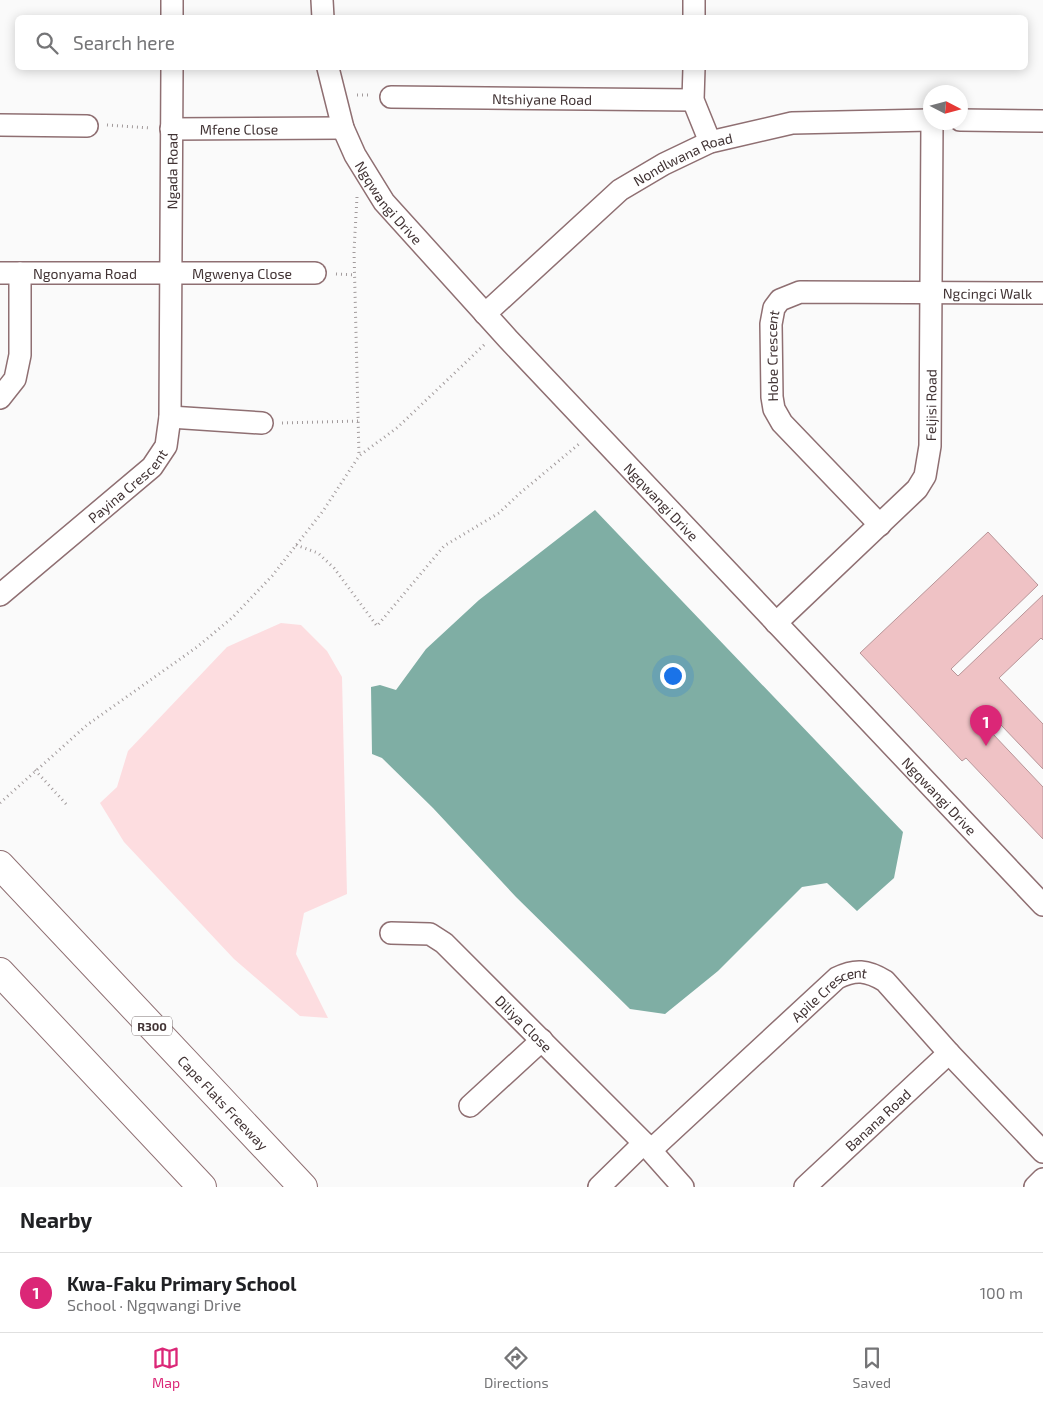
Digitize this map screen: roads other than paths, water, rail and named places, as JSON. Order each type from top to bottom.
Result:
[{"type":"highway","name":"Cape Flats Freeway","points":[[0,865],[303,1187]]},
{"type":"highway","points":[[0,972],[202,1187]]},
{"type":"street","points":[[172,0],[172,15]]},
{"type":"street","points":[[322,0],[323,15]]},
{"type":"street","points":[[694,0],[694,15]]},
{"type":"street","name":"Ngada Road","points":[[170,274],[172,70]]},
{"type":"street","name":"Ngqwangi Drive","points":[[329,70],[344,128],[360,164],[384,202],[485,314],[1043,905]]},
{"type":"street","points":[[694,70],[694,100],[710,142]]},
{"type":"street","name":"Ntshiyane Road","points":[[391,97],[694,100]]},
{"type":"street","points":[[968,120],[1043,121]]},
{"type":"street","name":"Nondlwana Road","points":[[485,314],[620,190],[664,164],[710,142],[792,122],[923,121]]},
{"type":"street","points":[[0,125],[87,126]]},
{"type":"street","name":"Mfene Close","points":[[171,130],[344,128]]},
{"type":"street","name":"Feljisi Road","points":[[776,622],[917,489],[925,476],[928,466],[932,293],[931,130]]},
{"type":"street","points":[[0,398],[15,379],[20,355],[10,273]]},
{"type":"street","name":"Ngonyama Road","points":[[10,273],[170,274]]},
{"type":"street","name":"Mgwenya Close","points":[[170,274],[315,273]]},
{"type":"street","name":"Payina Crescent","points":[[0,596],[152,467],[166,446],[170,417],[170,274]]},
{"type":"street","name":"Hobe Crescent","points":[[880,525],[782,424],[774,409],[771,324],[774,308],[780,300],[800,292],[932,293]]},
{"type":"street","name":"Ngcingci Walk","points":[[932,293],[1043,293]]},
{"type":"street","points":[[170,417],[262,423]]},
{"type":"street","name":"Diliya Close","points":[[391,933],[430,934],[444,943],[648,1146],[683,1187]]},
{"type":"street","name":"Apile Crescent","points":[[648,1146],[837,978],[850,972],[872,973],[885,981],[949,1053],[1043,1152]]},
{"type":"street","points":[[470,1106],[542,1040]]},
{"type":"street","name":"Banana Road","points":[[805,1187],[949,1053]]},
{"type":"street","points":[[600,1187],[648,1146]]},
{"type":"street","points":[[1035,1187],[1043,1179]]},
{"type":"place","name":"Kwa-Faku Primary School","points":[[986,746]]}]
